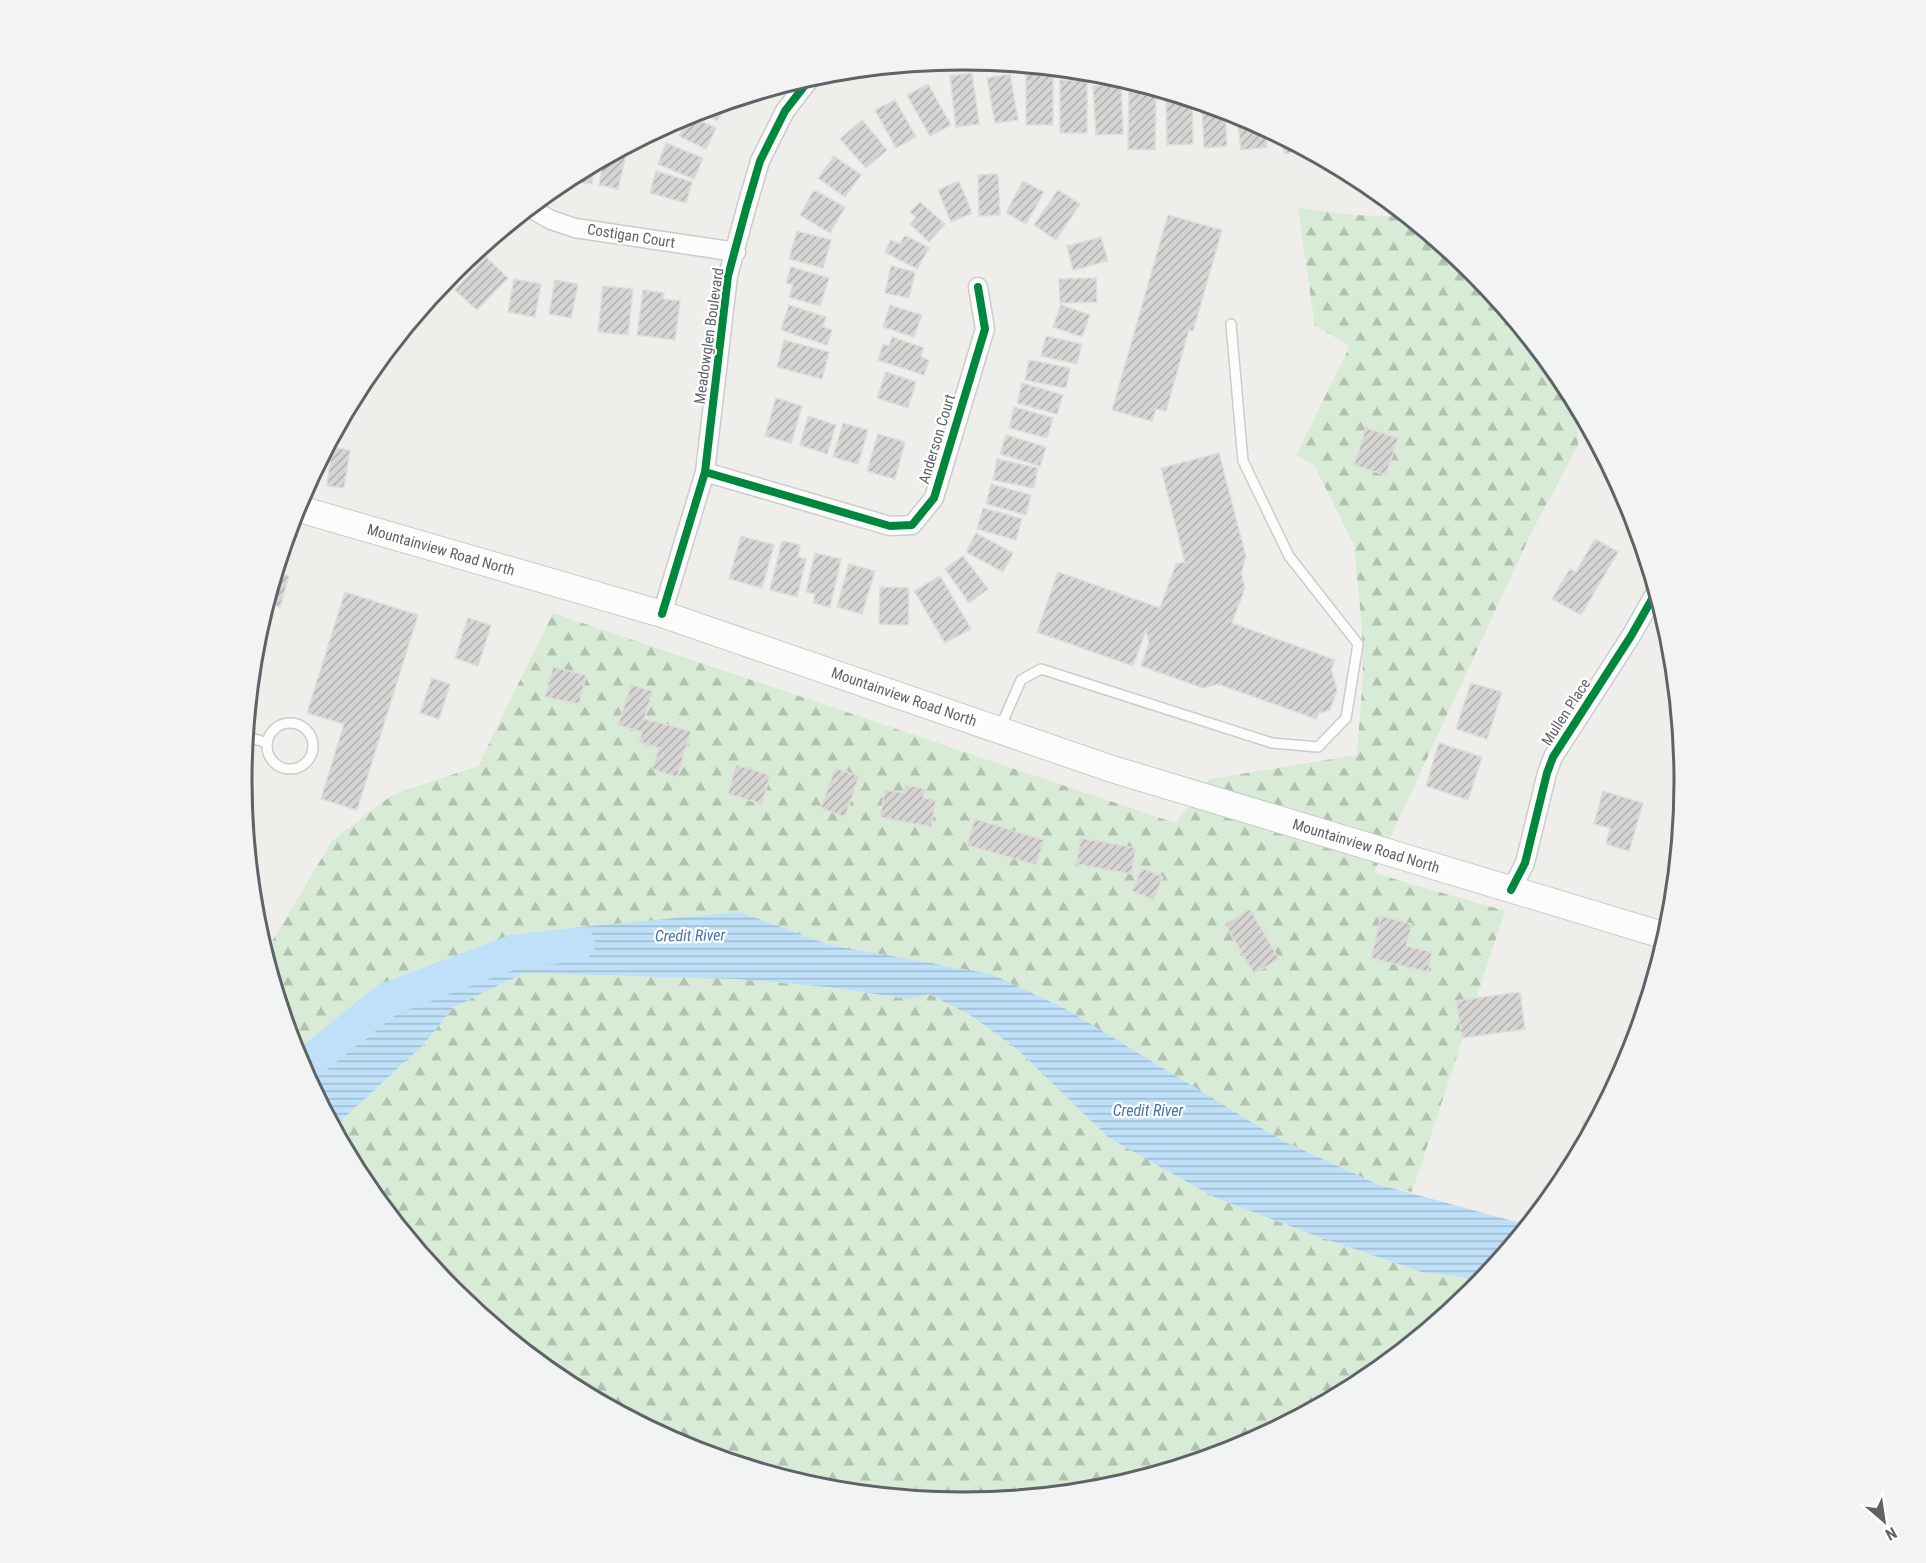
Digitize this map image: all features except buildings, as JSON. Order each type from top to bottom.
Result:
[{"type":"main road","name":"Mountainview Road North","points":[[305,511],[662,614],[1112,769],[1657,933]]},
{"type":"street","name":"Meadowglen Boulevard","points":[[662,614],[705,472],[728,276],[760,161],[785,111],[802,89]]},
{"type":"street","name":"Costigan Court","points":[[537,212],[551,220],[575,228],[736,252]]},
{"type":"street","name":"Anderson Court","points":[[705,472],[890,526],[912,525],[934,498],[985,329],[978,287]]},
{"type":"street","name":"Mullen Place","points":[[1511,890],[1525,863],[1547,772],[1553,757],[1651,601]]},
{"type":"lane","points":[[999,730],[1020,680],[1041,669],[1272,742],[1318,747],[1346,718],[1358,644],[1289,555],[1243,461],[1231,324]]},
{"type":"lane","points":[[294,723],[307,730],[313,743],[313,750],[306,764],[291,770],[283,768],[271,759],[267,752],[267,743],[273,730],[279,726],[294,723]]},
{"type":"lane","points":[[254,739],[267,743]]},
{"type":"green space","points":[[1298,208],[1354,215],[1395,217],[1432,247],[1498,313],[1554,386],[1577,423],[1578,445],[1532,531],[1374,873],[1505,911],[1412,1192],[1377,1184],[1281,1140],[1066,1009],[991,974],[830,945],[740,912],[406,1006],[363,1041],[314,1072],[290,1010],[271,943],[332,841],[392,795],[478,766],[553,613],[1175,823],[1210,779],[1357,755],[1363,676],[1362,628],[1354,545],[1314,465],[1296,455],[1350,346],[1315,326]]},
{"type":"green space","points":[[524,973],[735,979],[828,987],[909,999],[929,994],[970,1015],[1017,1049],[1109,1138],[1214,1197],[1308,1233],[1422,1272],[1471,1279],[1396,1346],[1358,1373],[1318,1397],[1235,1438],[1192,1455],[1147,1468],[1102,1479],[1056,1486],[1010,1491],[963,1492],[916,1491],[870,1486],[824,1479],[779,1468],[734,1455],[649,1419],[607,1397],[530,1346],[460,1284],[428,1250],[372,1177],[339,1122],[423,1045],[454,1007]]},
{"type":"water","name":"Credit River","points":[[740,912],[830,945],[991,974],[1066,1009],[1281,1140],[1377,1184],[1520,1223],[1471,1279],[1422,1272],[1308,1233],[1214,1197],[1109,1138],[1017,1049],[970,1015],[929,994],[909,999],[828,987],[735,979],[524,973],[454,1007],[423,1045],[339,1122],[314,1072],[363,1041],[406,1006],[581,927]]},
{"type":"waterway","name":"Credit River","points":[[310,1062],[386,1000],[513,952],[578,944]]},
{"type":"cycle path","points":[[662,614],[705,472],[728,276],[760,161],[785,111],[802,89]]},
{"type":"cycle path","points":[[705,472],[890,526],[912,525],[934,498],[985,329],[978,287]]},
{"type":"cycle path","points":[[1511,890],[1525,863],[1553,757],[1651,601]]}]
